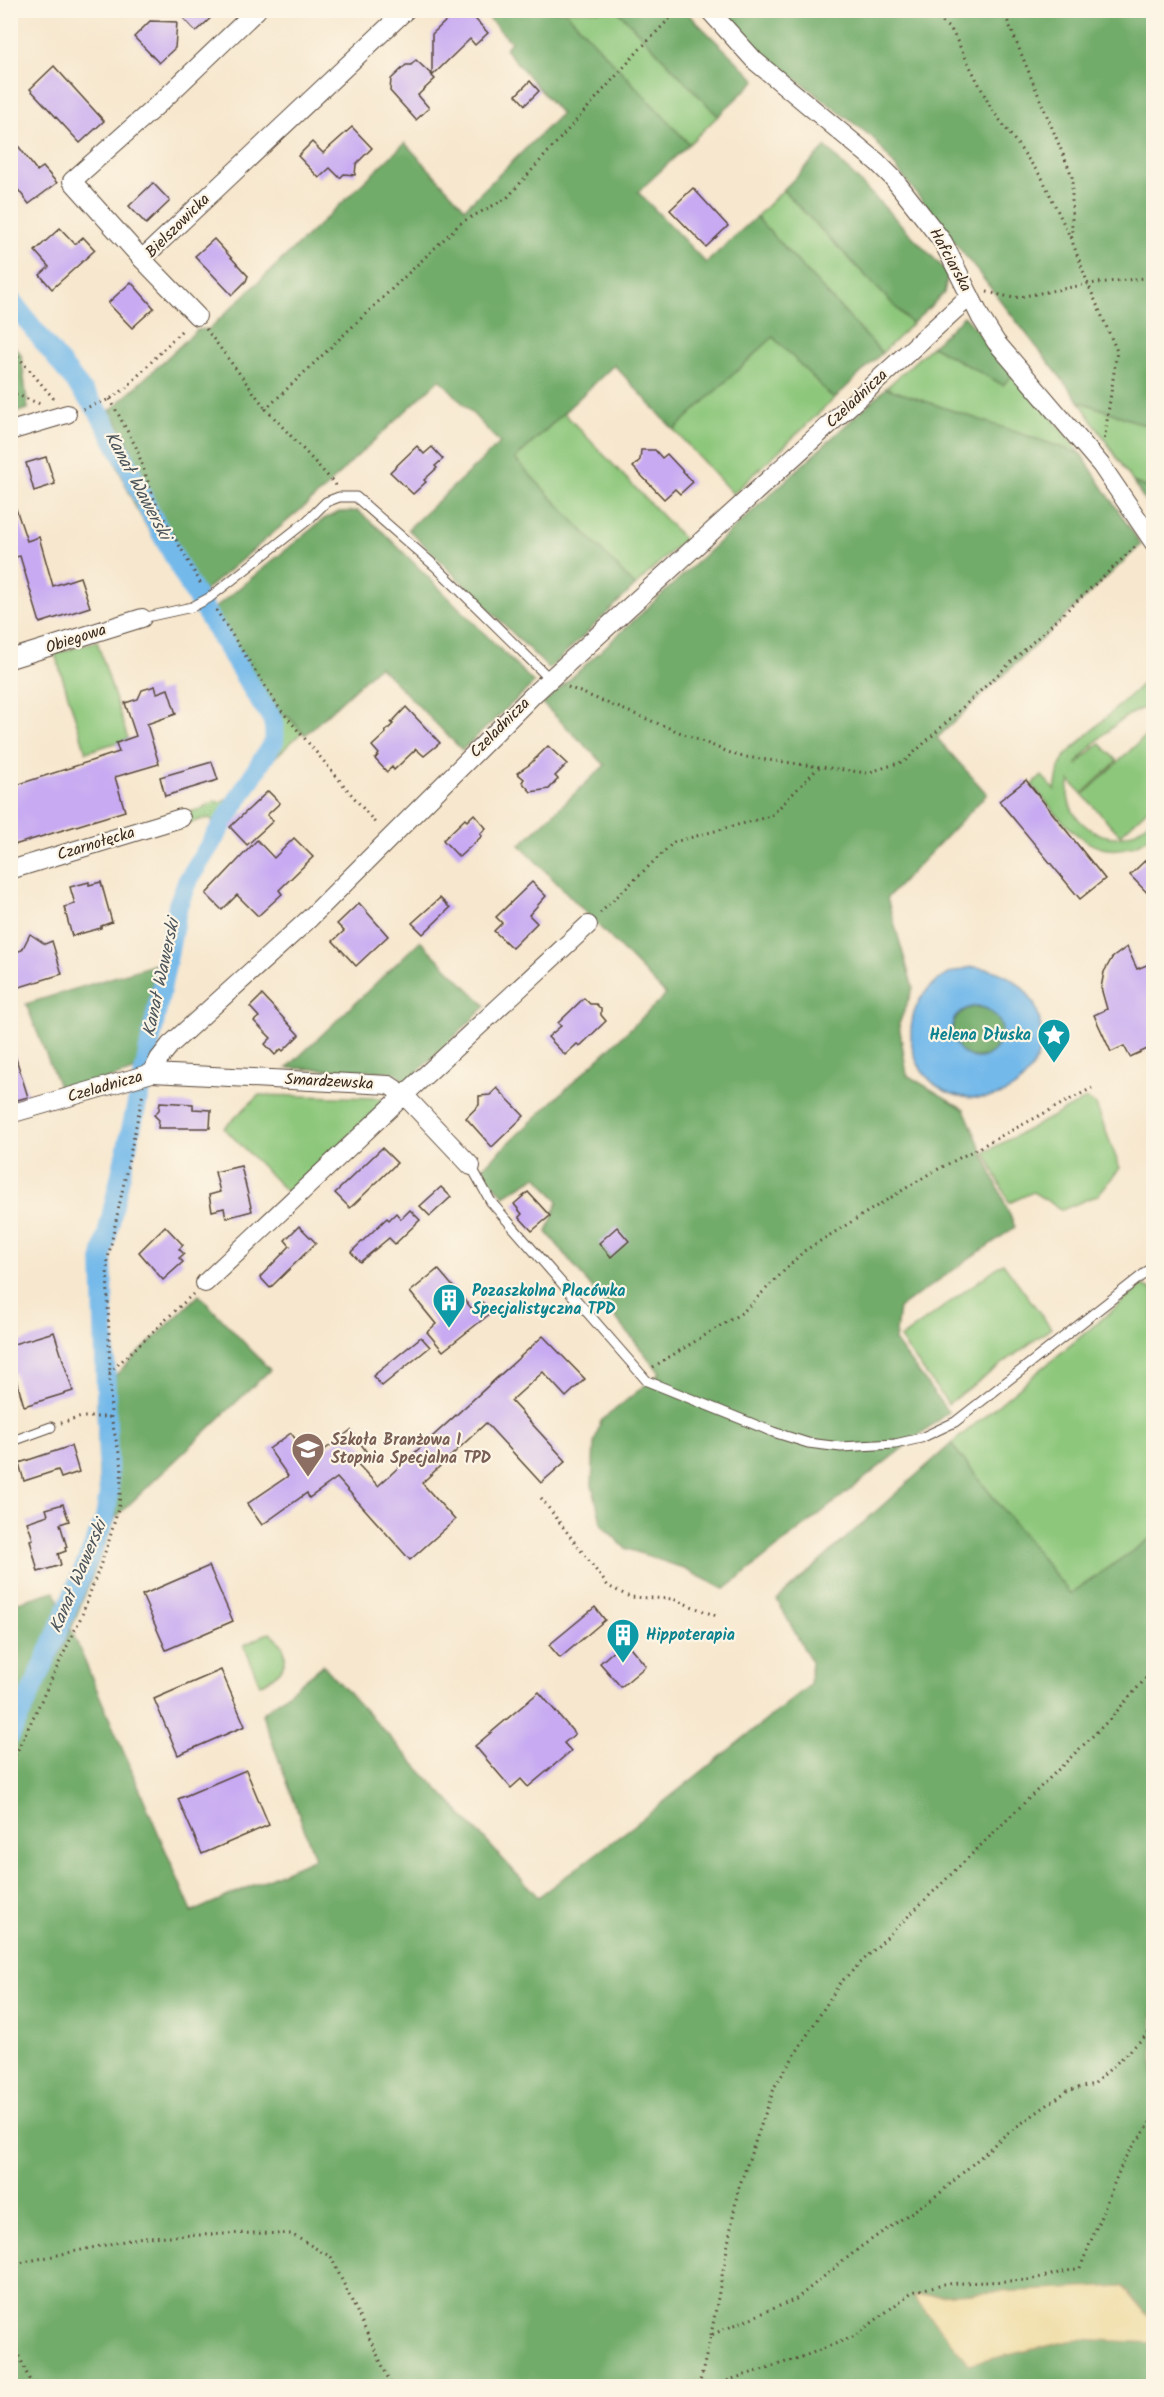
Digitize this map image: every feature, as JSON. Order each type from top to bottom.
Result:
[{"type":"street","points":[[142,259],[72,181],[163,100],[257,10]]},
{"type":"street","name":"Bielszowicka","points":[[197,316],[142,259],[406,10]]},
{"type":"street","name":"Hafciarska","points":[[709,10],[755,61],[877,162],[893,178],[943,242],[996,342],[1101,465],[1151,538]]},
{"type":"street","name":"Czeladnicza","points":[[10,1114],[145,1076],[171,1045],[310,918],[536,692],[970,296]]},
{"type":"street","points":[[10,431],[66,414]]},
{"type":"street","name":"Obiegowa","points":[[10,659],[142,618]]},
{"type":"street","name":"Czarnołęcka","points":[[10,870],[181,818]]},
{"type":"street","points":[[205,1283],[588,925]]},
{"type":"street","name":"Smardzewska","points":[[145,1076],[389,1085],[404,1095],[471,1166]]},
{"type":"lane","points":[[142,618],[192,607],[209,598],[308,520],[326,502],[356,497],[435,566],[551,680]]},
{"type":"lane","points":[[471,1166],[491,1202],[647,1381],[773,1432],[808,1443],[841,1447],[867,1446],[921,1438],[955,1422],[1154,1266]]},
{"type":"lane","points":[[10,1442],[51,1426]]},
{"type":"path","points":[[266,409],[462,222],[507,198],[640,49],[678,10]]},
{"type":"path","points":[[929,10],[952,31],[990,108],[1042,178],[1072,242],[1117,351],[1101,465]]},
{"type":"path","points":[[1003,10],[1072,176],[1072,242]]},
{"type":"path","points":[[970,296],[978,290],[1014,298],[1088,284],[1154,277]]},
{"type":"path","points":[[10,347],[66,414],[110,399],[125,389],[197,316],[266,409],[347,497]]},
{"type":"path","points":[[110,399],[136,447],[155,502],[209,598],[280,709],[389,841]]},
{"type":"path","points":[[551,680],[738,756],[867,773],[905,761],[1151,538]]},
{"type":"path","points":[[588,925],[674,842],[771,816],[819,767]]},
{"type":"path","points":[[10,1766],[82,1615],[108,1544],[118,1506],[122,1467],[109,1417],[107,1263],[145,1076]]},
{"type":"path","points":[[641,1373],[743,1312],[804,1251],[929,1174],[1092,1088]]},
{"type":"path","points":[[109,1373],[205,1283]]},
{"type":"path","points":[[51,1426],[82,1417],[109,1417]]},
{"type":"path","points":[[541,1498],[608,1586],[630,1597],[674,1599],[719,1617]]},
{"type":"path","points":[[699,2386],[711,2335],[738,2190],[775,2086],[840,1983],[1110,1719],[1154,1669]]},
{"type":"path","points":[[711,2335],[796,2299],[862,2246],[940,2193],[1005,2135],[1067,2091],[1094,2084],[1154,2028]]},
{"type":"path","points":[[710,2386],[802,2357],[855,2336],[912,2292],[944,2284],[1029,2280],[1080,2268],[1124,2159],[1154,2118]]},
{"type":"path","points":[[10,2265],[143,2237],[291,2234],[331,2257],[392,2386]]},
{"type":"path","points":[[10,2334],[32,2386]]},
{"type":"green space","points":[[482,11],[565,11],[689,144],[638,192],[706,263],[756,217],[882,353],[834,399],[773,337],[674,430],[614,365],[515,459],[635,586],[549,669],[408,529],[500,443],[440,379],[325,489],[201,594],[164,536],[125,434],[111,410],[197,330],[209,329],[405,143],[465,208],[561,114],[505,49],[511,42]]},
{"type":"green space","points":[[565,11],[618,11],[718,116],[689,144]]},
{"type":"green space","points":[[618,11],[685,11],[756,80],[718,116]]},
{"type":"green space","points":[[720,11],[1153,11],[1153,428],[1079,401],[873,138],[744,39]]},
{"type":"green space","points":[[826,147],[948,273],[944,293],[912,324],[783,190]]},
{"type":"green space","points":[[783,190],[912,324],[882,353],[756,217]]},
{"type":"green space","points":[[964,316],[1016,372],[1003,385],[932,346]]},
{"type":"green space","points":[[773,337],[834,399],[733,494],[674,430]]},
{"type":"green space","points":[[10,341],[21,354],[28,409],[11,414]]},
{"type":"green space","points":[[932,346],[1002,384],[1016,372],[1081,454],[886,388]]},
{"type":"green space","points":[[886,388],[1081,454],[1141,545],[937,738],[987,794],[887,898],[913,988],[899,1024],[907,1075],[964,1109],[1015,1227],[899,1308],[895,1341],[948,1412],[725,1589],[680,1567],[625,1548],[602,1525],[592,1485],[594,1443],[601,1421],[660,1373],[547,1232],[558,1201],[537,1176],[504,1196],[481,1169],[666,995],[520,845],[605,765],[543,704]]},
{"type":"green space","points":[[1079,401],[1153,428],[1153,490],[1133,482]]},
{"type":"green space","points":[[111,410],[125,434],[164,536],[201,594],[190,601],[136,508],[104,436],[92,416]]},
{"type":"green space","points":[[564,413],[684,539],[635,586],[515,459]]},
{"type":"green space","points":[[1133,482],[1153,490],[1153,514]]},
{"type":"green space","points":[[358,511],[383,532],[534,683],[462,750],[379,666],[305,735],[289,717],[281,714],[279,717],[211,611],[324,519],[339,512]]},
{"type":"green space","points":[[208,605],[278,716],[281,714],[289,717],[302,732],[263,769],[188,895],[154,1044],[138,1058],[156,964],[181,878],[214,824],[210,818],[187,823],[184,813],[201,809],[215,801],[222,802],[235,794],[269,733],[268,723],[260,707],[197,612]]},
{"type":"green space","points":[[97,641],[128,739],[86,752],[55,654]]},
{"type":"green space","points":[[1143,683],[1153,693],[1153,706],[1143,708],[1121,720],[1091,747],[1076,765],[1100,743],[1117,761],[1082,794],[1070,781],[1068,791],[1069,802],[1079,820],[1096,833],[1117,837],[1128,835],[1153,817],[1153,835],[1133,846],[1115,850],[1099,847],[1084,840],[1070,829],[1032,785],[1042,776],[1055,790],[1059,768],[1065,756]]},
{"type":"green space","points":[[1153,729],[1153,804],[1120,835],[1083,795]]},
{"type":"green space","points":[[420,941],[486,1006],[406,1083],[394,1072],[287,1068]]},
{"type":"green space","points":[[156,964],[136,1070],[62,1094],[26,1004]]},
{"type":"green space","points":[[972,1007],[982,1007],[995,1014],[1002,1027],[1002,1037],[995,1050],[982,1057],[972,1057],[963,1053],[956,1046],[952,1037],[952,1027],[956,1018],[963,1011]]},
{"type":"green space","points":[[132,1088],[146,1088],[110,1264],[112,1365],[98,1378],[96,1252]]},
{"type":"green space","points":[[259,1095],[380,1098],[385,1102],[289,1194],[224,1128]]},
{"type":"green space","points":[[1086,1099],[1096,1105],[1120,1168],[1098,1195],[1062,1210],[1033,1192],[1009,1203],[985,1152]]},
{"type":"green space","points":[[1003,1263],[1051,1328],[948,1404],[900,1339]]},
{"type":"green space","points":[[1143,1285],[1153,1290],[1153,1537],[1070,1594],[951,1444]]},
{"type":"green space","points":[[199,1295],[270,1370],[116,1517],[95,1523],[100,1505],[97,1393]]},
{"type":"green space","points":[[951,1444],[1070,1594],[1153,1537],[1153,2386],[11,2386],[10,1754],[71,1629],[192,1912],[315,1858],[262,1714],[323,1665],[538,1897],[636,1824],[810,1685],[811,1662],[777,1600]]},
{"type":"green space","points":[[116,1517],[71,1629],[11,1754],[10,1717],[86,1559],[95,1523]]},
{"type":"green space","points":[[55,1591],[62,1609],[11,1716],[11,1604]]},
{"type":"green space","points":[[270,1632],[282,1645],[285,1660],[275,1675],[260,1685],[244,1645]]},
{"type":"sand","points":[[1123,2286],[1153,2322],[1153,2343],[1078,2339],[969,2364],[913,2296]]},
{"type":"water","points":[[974,967],[1004,975],[1025,991],[1037,1012],[1041,1036],[1036,1059],[1024,1079],[1005,1093],[978,1098],[950,1093],[930,1080],[917,1060],[911,1037],[914,1014],[925,993],[945,976]],"holes":[[[978,1006],[996,1016],[1002,1028],[1002,1034],[996,1048],[985,1057],[973,1058],[963,1052],[956,1043],[952,1032],[954,1021],[962,1011]]]},
{"type":"building","points":[[176,10],[219,10],[196,32]]},
{"type":"building","points":[[467,10],[488,33],[475,45],[470,39],[432,76],[435,79],[418,95],[429,108],[416,120],[390,91],[391,79],[406,65],[411,65],[416,60],[432,75],[432,34],[447,20],[452,20],[458,14],[460,17]]},
{"type":"building","points":[[150,21],[177,22],[175,48],[159,63],[134,37]]},
{"type":"building","points":[[54,66],[104,121],[80,143],[30,89]]},
{"type":"building","points":[[530,81],[539,91],[525,105],[516,95]]},
{"type":"building","points":[[352,127],[372,148],[356,164],[355,175],[344,174],[340,178],[330,168],[319,178],[298,156],[312,142],[323,153]]},
{"type":"building","points":[[10,135],[37,171],[43,167],[57,183],[29,204],[10,179]]},
{"type":"building","points":[[153,183],[170,201],[146,224],[129,206]]},
{"type":"building","points":[[693,188],[728,226],[706,247],[670,210]]},
{"type":"building","points":[[60,228],[75,244],[83,237],[95,250],[52,289],[40,275],[49,267],[35,251]]},
{"type":"building","points":[[214,239],[248,276],[232,295],[195,256]]},
{"type":"building","points":[[131,282],[154,308],[132,328],[108,303]]},
{"type":"building","points":[[417,446],[424,454],[432,447],[443,459],[424,480],[426,482],[413,494],[390,472]]},
{"type":"building","points":[[641,450],[655,450],[662,458],[667,454],[693,482],[680,494],[675,489],[664,499],[633,467],[640,460]]},
{"type":"building","points":[[46,457],[55,484],[34,491],[26,463]]},
{"type":"building","points":[[13,500],[27,541],[39,537],[53,586],[80,577],[90,607],[40,623],[20,556],[15,557],[10,541],[10,501]]},
{"type":"building","points":[[155,686],[157,693],[168,689],[176,714],[147,724],[159,764],[115,777],[125,811],[14,845],[10,834],[10,787],[119,752],[116,743],[136,736],[125,703],[138,699],[142,690]]},
{"type":"building","points":[[406,707],[440,743],[424,756],[416,749],[394,770],[392,767],[387,772],[375,759],[379,754],[372,746],[386,733],[393,724],[391,723]]},
{"type":"building","points":[[548,746],[567,764],[555,776],[558,779],[549,789],[531,792],[522,782],[524,779],[517,773],[529,765]]},
{"type":"building","points":[[212,762],[218,780],[165,796],[160,777]]},
{"type":"building","points":[[1026,780],[1105,879],[1080,899],[999,801]]},
{"type":"building","points":[[268,791],[280,803],[267,815],[273,821],[247,845],[230,827]]},
{"type":"building","points":[[474,814],[486,828],[480,834],[482,836],[459,857],[443,840],[465,819],[467,821]]},
{"type":"building","points":[[294,838],[313,857],[279,890],[282,894],[258,916],[237,895],[222,910],[206,894],[257,840],[274,858]]},
{"type":"building","points":[[1154,852],[1154,900],[1130,875]]},
{"type":"building","points":[[89,882],[89,885],[101,882],[112,922],[101,928],[72,936],[64,907],[75,904],[70,887]]},
{"type":"building","points":[[532,882],[546,896],[529,915],[537,923],[512,948],[494,931],[502,923],[496,917]]},
{"type":"building","points":[[440,898],[450,908],[423,934],[412,923]]},
{"type":"building","points":[[359,903],[388,936],[356,966],[333,941],[344,931],[337,924]]},
{"type":"building","points":[[30,934],[45,944],[52,941],[62,974],[10,990],[10,954],[22,950]]},
{"type":"building","points":[[1127,947],[1137,969],[1154,962],[1154,1046],[1130,1057],[1124,1046],[1111,1052],[1094,1015],[1107,1009],[1101,988],[1104,972],[1112,958]]},
{"type":"building","points":[[262,995],[299,1035],[283,1051],[281,1049],[275,1055],[265,1044],[271,1038],[254,1021],[259,1017],[250,1007]]},
{"type":"building","points":[[584,998],[601,1009],[601,1015],[606,1021],[580,1046],[577,1044],[565,1055],[548,1037],[561,1026],[558,1023]]},
{"type":"building","points":[[10,1052],[14,1052],[28,1097],[10,1102]]},
{"type":"building","points":[[497,1088],[524,1116],[492,1147],[466,1118],[479,1105],[479,1096],[490,1095]]},
{"type":"building","points":[[160,1102],[193,1104],[193,1109],[211,1110],[210,1128],[158,1128],[159,1120],[154,1115],[159,1110]]},
{"type":"building","points":[[382,1148],[397,1163],[350,1208],[335,1193]]},
{"type":"building","points":[[241,1166],[252,1211],[226,1218],[224,1208],[212,1211],[209,1195],[220,1192],[215,1172]]},
{"type":"building","points":[[441,1187],[451,1197],[430,1216],[420,1206]]},
{"type":"building","points":[[528,1192],[550,1216],[532,1231],[519,1217],[522,1214],[514,1204]]},
{"type":"building","points":[[410,1210],[420,1220],[395,1244],[389,1238],[360,1262],[351,1252],[387,1218],[389,1220],[396,1213],[401,1219]]},
{"type":"building","points":[[165,1226],[183,1245],[179,1249],[184,1254],[179,1258],[183,1262],[163,1280],[139,1252]]},
{"type":"building","points":[[299,1226],[316,1243],[270,1288],[260,1277],[290,1246],[285,1240]]},
{"type":"building","points":[[617,1227],[629,1241],[611,1257],[599,1243]]},
{"type":"building","name":"Pozaszkolna Placówka Specjalistyczna TPD","points":[[438,1269],[473,1310],[482,1302],[491,1313],[443,1351],[427,1332],[436,1324],[410,1292]]},
{"type":"building","points":[[54,1332],[73,1391],[24,1406],[14,1372],[10,1373],[10,1345]]},
{"type":"building","points":[[543,1336],[585,1379],[566,1397],[543,1372],[511,1401],[566,1461],[541,1483],[486,1423],[422,1483],[455,1520],[410,1560],[337,1478],[309,1498],[307,1493],[262,1525],[247,1504],[288,1476],[269,1449],[291,1433],[311,1460],[351,1430],[366,1451],[354,1460],[378,1486]]},
{"type":"building","points":[[421,1337],[430,1347],[382,1386],[373,1376]]},
{"type":"building","points":[[71,1446],[79,1472],[61,1478],[58,1470],[24,1481],[19,1463]]},
{"type":"building","points":[[63,1504],[69,1521],[60,1524],[67,1547],[66,1551],[58,1554],[61,1565],[38,1572],[30,1540],[33,1539],[27,1522],[48,1515],[46,1509]]},
{"type":"building","points":[[209,1566],[233,1621],[166,1650],[142,1595]]},
{"type":"building","points":[[595,1607],[605,1620],[560,1658],[549,1645]]},
{"type":"building","name":"Hippoterapia","points":[[625,1641],[646,1666],[621,1687],[600,1663]]},
{"type":"building","points":[[221,1670],[245,1726],[178,1755],[154,1699]]},
{"type":"building","points":[[539,1692],[575,1734],[564,1743],[571,1751],[528,1787],[521,1779],[511,1788],[475,1746]]},
{"type":"building","points":[[246,1770],[269,1825],[202,1854],[178,1799]]},
{"type":"waterway","name":"Kanał Wawerski","points":[[10,299],[98,411],[191,588],[274,725],[274,741],[187,882],[178,905],[146,1064],[102,1257],[109,1493],[105,1519],[37,1680],[10,1736]]},
{"type":"place","name":"Helena Dłuska","points":[[1054,1064]]},
{"type":"place","name":"Pozaszkolna Placówka Specjalistyczna TPD","points":[[449,1329]]},
{"type":"place","name":"Szkoła Branżowa I Stopnia Specjalna TPD","points":[[308,1478]]},
{"type":"place","name":"Hippoterapia","points":[[623,1664]]}]
